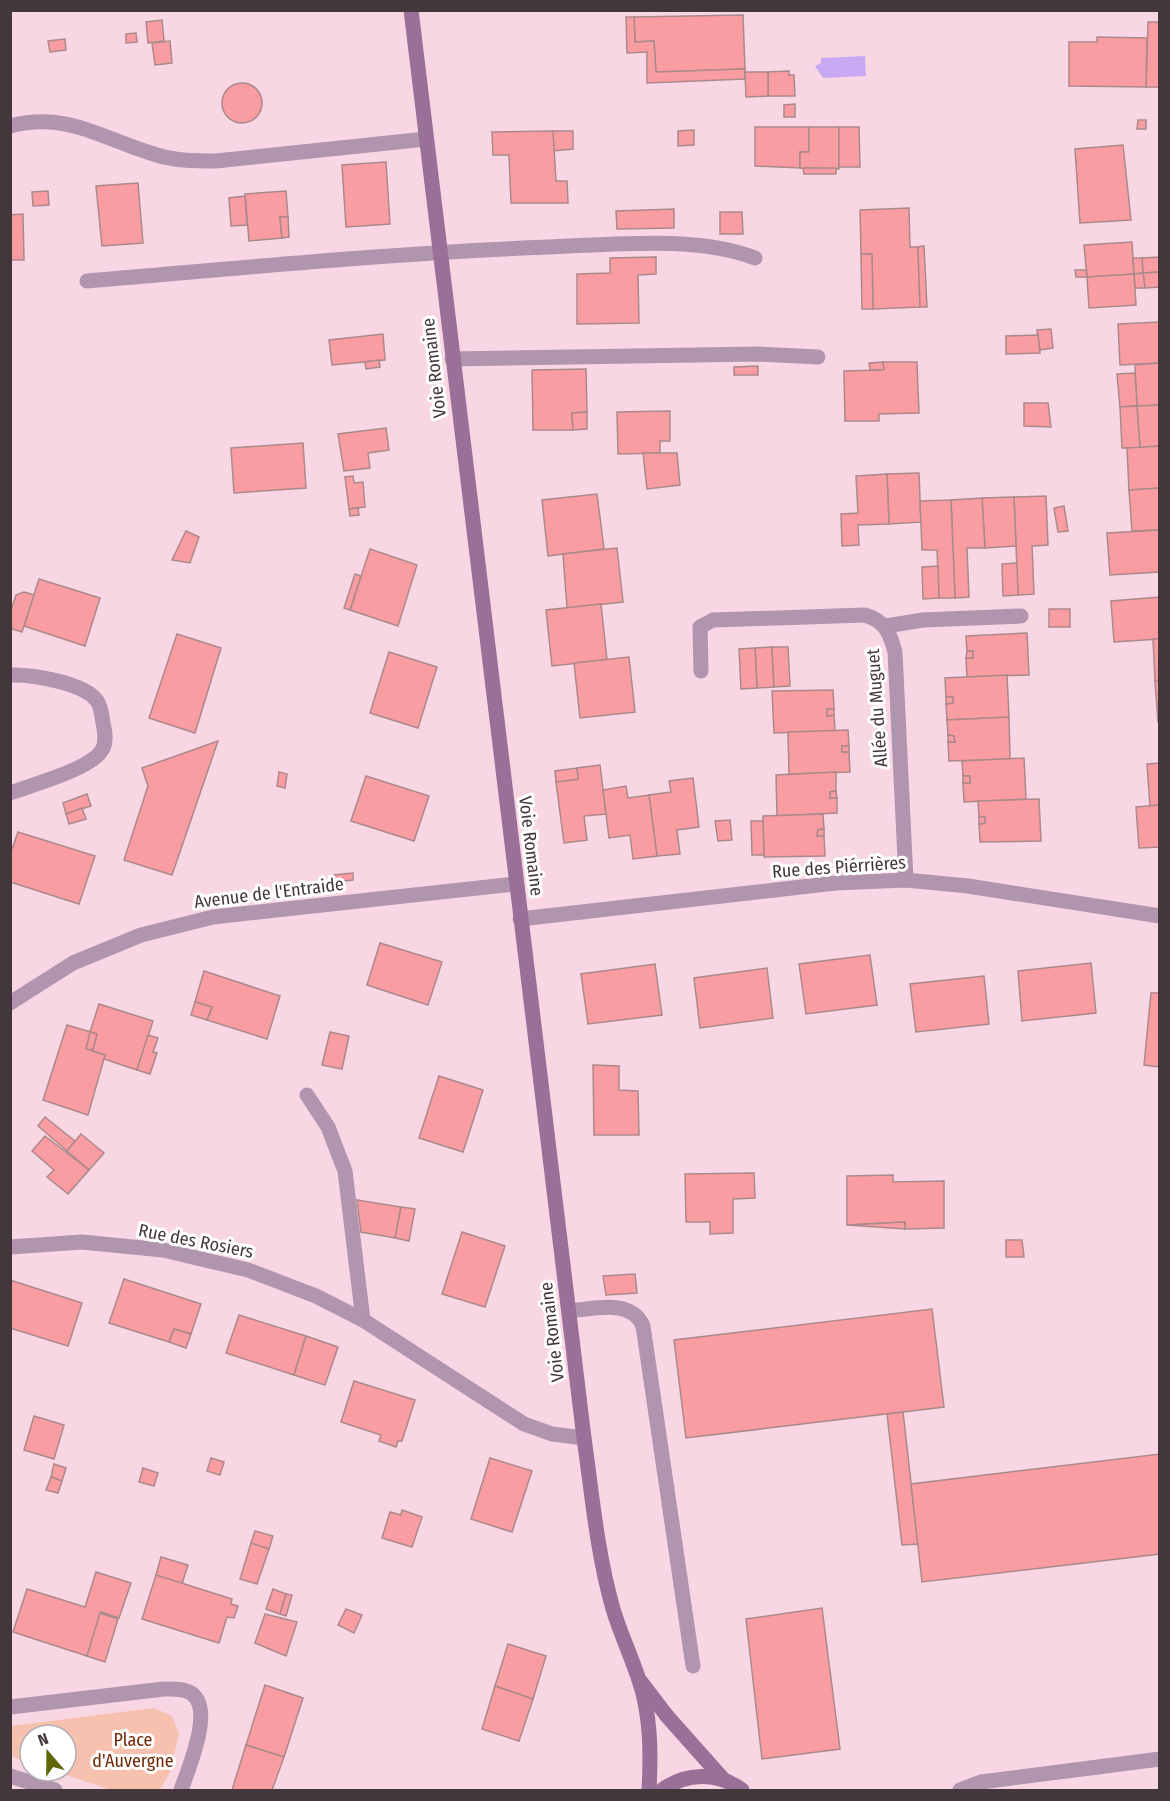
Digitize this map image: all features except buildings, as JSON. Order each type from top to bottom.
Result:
[{"type":"street","name":"Voie Romaine","points":[[411,10],[515,884],[584,1437],[601,1558],[613,1608],[639,1680],[650,1736],[648,1791]]},
{"type":"street","points":[[10,126],[49,120],[72,124],[156,155],[182,161],[216,161],[426,139]]},
{"type":"street","points":[[87,281],[440,252],[694,244],[736,250],[755,258]]},
{"type":"street","points":[[452,359],[758,354],[818,357]]},
{"type":"street","name":"Allée du Muguet","points":[[701,671],[700,627],[704,622],[712,620],[865,615],[876,618],[886,626],[895,652],[906,880]]},
{"type":"street","points":[[886,626],[923,620],[1021,616]]},
{"type":"street","points":[[10,675],[21,675],[75,686],[90,693],[98,702],[106,738],[102,751],[89,762],[10,793]]},
{"type":"street","name":"Rue des Piérrières","points":[[520,919],[836,884],[906,880],[968,886],[1160,916]]},
{"type":"street","name":"Avenue de l'Entraide","points":[[10,1003],[73,963],[141,935],[213,917],[515,884]]},
{"type":"street","points":[[307,1095],[328,1127],[345,1171],[363,1320]]},
{"type":"street","name":"Rue des Rosiers","points":[[10,1247],[81,1242],[163,1250],[248,1270],[316,1296],[363,1320],[524,1424],[552,1434],[584,1437]]},
{"type":"street","points":[[569,1311],[623,1307],[639,1317],[643,1326],[693,1666]]},
{"type":"street","name":"Voie Romaine","points":[[639,1680],[680,1732],[723,1779],[742,1791]]},
{"type":"street","points":[[10,1707],[164,1689],[181,1689],[192,1694],[201,1711],[201,1724],[181,1791]]},
{"type":"street","points":[[960,1791],[981,1782],[1160,1758]]},
{"type":"street","points":[[10,1776],[55,1791]]},
{"type":"street","name":"Voie Romaine","points":[[662,1791],[688,1778],[706,1776],[723,1779]]},
{"type":"green space","name":"Place d'Auvergne","points":[[154,1708],[172,1716],[179,1734],[170,1772],[160,1790],[111,1790],[78,1779],[78,1723],[35,1723]]},
{"type":"green space","name":"Place d'Auvergne","points":[[18,1725],[18,1759],[11,1756],[11,1726]]},
{"type":"shaded area","points":[[865,56],[866,76],[823,78],[815,66],[821,63],[821,58]]}]
